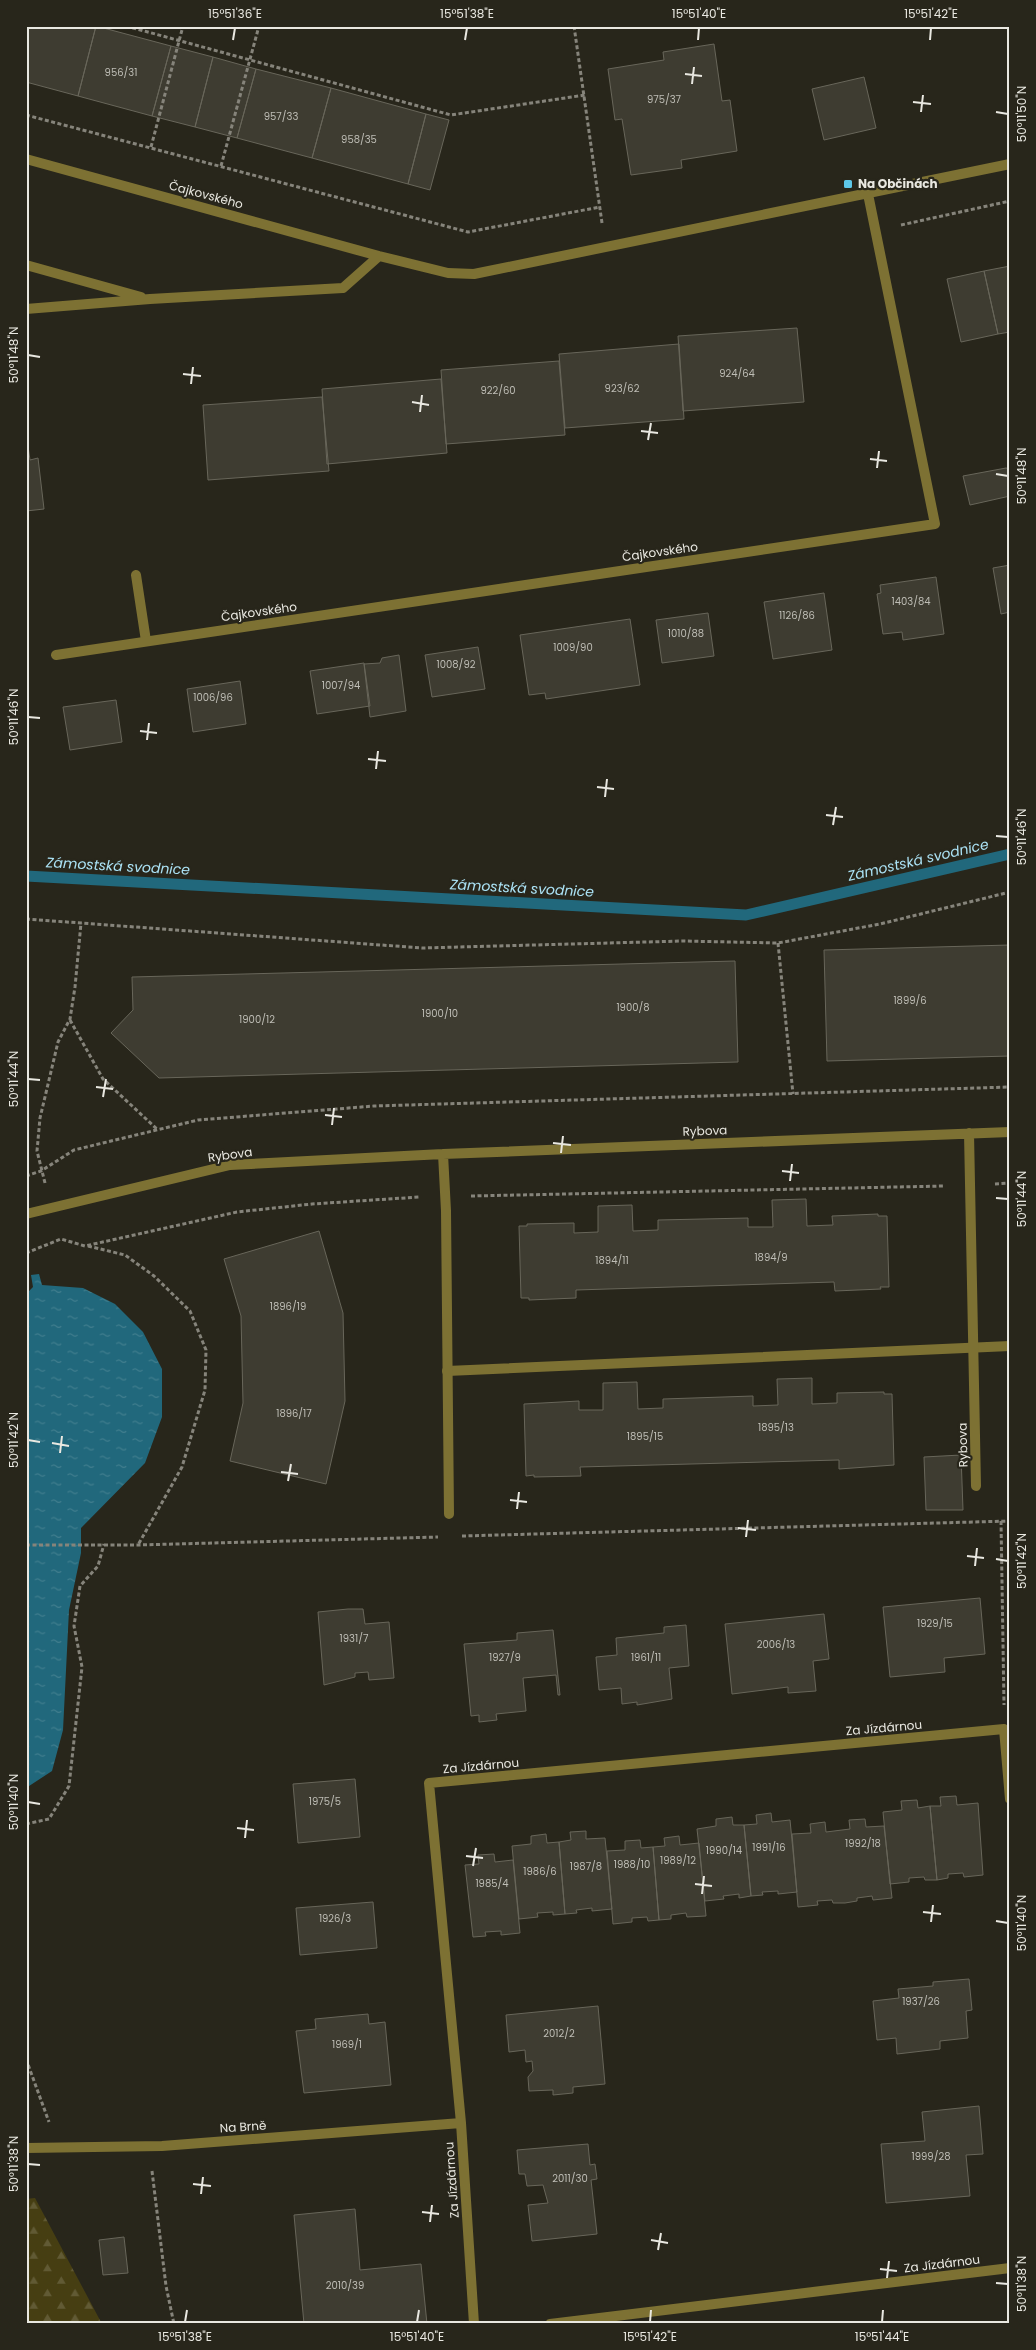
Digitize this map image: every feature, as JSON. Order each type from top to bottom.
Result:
[{"type":"street","name":"Čajkovského","points":[[26,159],[379,256],[448,273],[474,274],[1010,164]]},
{"type":"street","name":"Čajkovského","points":[[56,655],[935,524],[868,194]]},
{"type":"street","points":[[26,309],[150,299],[343,288],[379,256]]},
{"type":"street","points":[[26,264],[150,299]]},
{"type":"street","points":[[136,575],[146,641]]},
{"type":"street","name":"Rybova","points":[[26,1214],[230,1165],[442,1154],[1010,1132]]},
{"type":"street","name":"Rybova","points":[[969,1133],[976,1486]]},
{"type":"street","points":[[442,1154],[445,1196],[448,1514]]},
{"type":"street","points":[[447,1372],[1010,1346]]},
{"type":"street","points":[[1004,1729],[1010,1800]]},
{"type":"street","name":"Za Jízdárnou","points":[[474,2324],[461,2123],[429,1783],[1004,1729]]},
{"type":"street","name":"Na Brně","points":[[26,2148],[149,2146],[461,2123]]},
{"type":"street","name":"Za Jízdárnou","points":[[550,2324],[1010,2268]]},
{"type":"path","points":[[126,26],[451,115],[585,95]]},
{"type":"path","points":[[151,148],[183,26]]},
{"type":"path","points":[[221,166],[259,26]]},
{"type":"path","points":[[574,26],[607,248]]},
{"type":"path","points":[[26,115],[468,232],[600,207]]},
{"type":"path","points":[[876,231],[1010,200]]},
{"type":"path","points":[[26,919],[422,948],[684,942],[778,943],[880,924],[1010,892]]},
{"type":"path","points":[[41,1170],[37,1150],[40,1118],[58,1042],[70,1019],[81,924]]},
{"type":"path","points":[[778,943],[793,1094]]},
{"type":"path","points":[[70,1019],[103,1078],[158,1130]]},
{"type":"path","points":[[26,1176],[41,1170],[74,1150],[198,1120],[321,1109],[1010,1087]]},
{"type":"path","points":[[85,1246],[237,1212],[370,1199],[970,1185]]},
{"type":"path","points":[[26,1254],[60,1239],[125,1255],[154,1276],[190,1311],[206,1350],[205,1390],[182,1467],[138,1545]]},
{"type":"path","points":[[1001,1521],[1004,1729]]},
{"type":"path","points":[[457,1536],[1010,1521]]},
{"type":"path","points":[[26,1545],[138,1545],[447,1537]]},
{"type":"path","points":[[26,1824],[49,1819],[69,1786],[82,1666],[74,1626],[76,1610],[80,1586],[98,1566],[104,1544]]},
{"type":"path","points":[[26,2059],[50,2126]]},
{"type":"path","points":[[149,2146],[166,2286],[174,2324]]},
{"type":"green space","points":[[35,2198],[102,2324],[26,2324],[26,2199]]},
{"type":"water","points":[[39,1274],[42,1285],[83,1288],[115,1304],[143,1332],[162,1369],[162,1417],[145,1463],[81,1528],[81,1553],[69,1610],[63,1730],[52,1771],[26,1788],[26,1294],[33,1287],[31,1275]]},
{"type":"building","points":[[26,26],[96,26],[78,96],[26,82]]},
{"type":"building","points":[[96,26],[171,46],[152,116],[78,96]]},
{"type":"building","points":[[714,44],[722,101],[730,100],[737,151],[681,160],[682,168],[631,175],[622,119],[615,120],[608,69],[664,60],[663,52]]},
{"type":"building","points":[[171,46],[213,57],[195,127],[152,116]]},
{"type":"building","points":[[213,57],[256,69],[237,138],[195,127]]},
{"type":"building","points":[[256,69],[331,88],[312,158],[237,138]]},
{"type":"building","points":[[864,77],[876,128],[824,140],[812,89]]},
{"type":"building","points":[[331,88],[426,114],[408,184],[312,158]]},
{"type":"building","points":[[426,114],[449,120],[430,190],[408,184]]},
{"type":"building","points":[[1010,266],[1010,332],[998,334],[984,271]]},
{"type":"building","points":[[984,271],[998,334],[961,342],[947,279]]},
{"type":"building","points":[[797,328],[804,402],[683,411],[678,336]]},
{"type":"building","points":[[679,344],[684,419],[565,428],[559,354]]},
{"type":"building","points":[[559,361],[565,435],[446,444],[441,370]]},
{"type":"building","points":[[441,379],[447,453],[327,464],[322,389]]},
{"type":"building","points":[[322,397],[329,471],[208,480],[203,405]]},
{"type":"building","points":[[26,432],[30,460],[38,458],[44,509],[26,511]]},
{"type":"building","points":[[1006,468],[1010,469],[1010,496],[970,505],[963,476]]},
{"type":"building","points":[[1010,565],[1010,612],[1001,614],[993,568]]},
{"type":"building","points":[[936,577],[944,634],[903,640],[902,632],[883,634],[877,594],[881,593],[880,585]]},
{"type":"building","points":[[824,593],[832,650],[773,659],[764,602]]},
{"type":"building","points":[[708,613],[714,656],[662,663],[656,620]]},
{"type":"building","points":[[630,619],[640,685],[546,699],[545,693],[529,695],[520,635]]},
{"type":"building","points":[[478,647],[485,689],[432,697],[425,655]]},
{"type":"building","points":[[399,655],[406,711],[370,717],[364,664],[380,663],[382,658]]},
{"type":"building","points":[[364,663],[370,706],[317,714],[310,671]]},
{"type":"building","points":[[240,681],[246,724],[193,732],[187,689]]},
{"type":"building","points":[[116,700],[122,742],[70,750],[63,707]]},
{"type":"building","points":[[1010,945],[1010,1056],[827,1061],[824,950]]},
{"type":"building","points":[[735,961],[738,1062],[159,1078],[111,1033],[133,1010],[132,977]]},
{"type":"building","points":[[806,1199],[807,1226],[833,1225],[832,1216],[878,1214],[878,1216],[887,1216],[889,1287],[835,1291],[834,1282],[576,1290],[576,1298],[529,1300],[529,1298],[521,1298],[519,1226],[527,1226],[527,1224],[574,1223],[574,1233],[598,1232],[598,1206],[632,1205],[633,1231],[658,1230],[658,1220],[748,1218],[748,1227],[773,1227],[772,1200]]},
{"type":"building","points":[[319,1231],[343,1313],[345,1401],[326,1484],[230,1461],[243,1403],[241,1316],[224,1259]]},
{"type":"building","points":[[812,1378],[812,1404],[837,1403],[837,1393],[884,1392],[884,1394],[892,1394],[894,1465],[839,1469],[839,1460],[580,1467],[581,1476],[526,1476],[524,1404],[579,1401],[579,1410],[603,1410],[603,1383],[637,1382],[638,1409],[663,1408],[663,1399],[753,1396],[753,1406],[778,1405],[777,1379]]},
{"type":"building","points":[[961,1455],[963,1510],[926,1510],[924,1457]]},
{"type":"building","points":[[980,1598],[985,1654],[944,1658],[945,1672],[890,1677],[883,1607]]},
{"type":"building","points":[[363,1609],[365,1624],[389,1622],[394,1678],[369,1680],[368,1672],[355,1673],[355,1677],[324,1685],[318,1612]]},
{"type":"building","points":[[824,1614],[829,1659],[813,1661],[816,1691],[788,1693],[788,1687],[732,1694],[725,1624]]},
{"type":"building","points":[[686,1625],[689,1666],[669,1668],[672,1699],[637,1705],[637,1702],[622,1704],[621,1688],[599,1690],[596,1657],[617,1655],[616,1638],[664,1633],[664,1627]]},
{"type":"building","points":[[553,1630],[560,1695],[558,1695],[556,1675],[523,1678],[526,1711],[496,1714],[497,1720],[479,1722],[479,1715],[471,1716],[464,1644],[517,1640],[517,1633]]},
{"type":"building","points":[[355,1779],[360,1837],[298,1843],[293,1784]]},
{"type":"building","points":[[956,1796],[957,1805],[978,1803],[983,1875],[964,1877],[963,1873],[948,1874],[948,1878],[937,1880],[930,1806],[941,1806],[940,1797]]},
{"type":"building","points":[[917,1800],[918,1808],[930,1806],[937,1880],[925,1880],[924,1877],[909,1878],[909,1882],[890,1884],[883,1812],[902,1810],[901,1801]]},
{"type":"building","points":[[771,1813],[772,1822],[790,1820],[797,1892],[778,1894],[778,1891],[762,1892],[763,1895],[751,1896],[744,1825],[757,1824],[756,1815]]},
{"type":"building","points":[[732,1817],[733,1825],[744,1825],[751,1896],[739,1898],[739,1894],[723,1896],[724,1899],[705,1901],[697,1829],[716,1826],[716,1819]]},
{"type":"building","points":[[865,1819],[866,1827],[884,1826],[892,1898],[873,1900],[872,1896],[857,1898],[857,1901],[845,1903],[833,1903],[832,1900],[817,1901],[818,1905],[798,1907],[792,1834],[811,1833],[810,1824],[825,1822],[826,1832],[850,1829],[849,1820]]},
{"type":"building","points":[[586,1831],[586,1839],[605,1838],[612,1909],[592,1911],[592,1908],[576,1910],[577,1913],[565,1914],[559,1842],[571,1840],[570,1832]]},
{"type":"building","points":[[546,1834],[547,1843],[559,1842],[565,1914],[553,1915],[553,1912],[537,1913],[538,1917],[519,1919],[512,1846],[531,1844],[531,1836]]},
{"type":"building","points":[[679,1836],[680,1845],[699,1843],[706,1916],[687,1917],[686,1913],[671,1915],[671,1919],[659,1920],[653,1847],[665,1846],[664,1838]]},
{"type":"building","points":[[640,1840],[641,1848],[653,1847],[659,1920],[648,1921],[647,1917],[632,1918],[632,1922],[613,1924],[607,1851],[625,1850],[625,1841]]},
{"type":"building","points":[[494,1854],[495,1862],[513,1860],[520,1933],[501,1935],[501,1931],[485,1932],[486,1936],[473,1937],[465,1865],[479,1864],[478,1855]]},
{"type":"building","points":[[373,1902],[377,1948],[300,1955],[296,1908]]},
{"type":"building","points":[[969,1979],[972,2010],[966,2011],[968,2038],[940,2041],[940,2049],[897,2054],[896,2038],[877,2040],[873,2001],[899,1998],[898,1989],[933,1986],[933,1982]]},
{"type":"building","points":[[598,2006],[605,2084],[573,2087],[573,2093],[553,2095],[553,2090],[529,2091],[528,2077],[533,2071],[532,2061],[526,2062],[525,2050],[509,2052],[506,2015]]},
{"type":"building","points":[[368,2014],[369,2024],[385,2022],[391,2085],[304,2093],[296,2031],[316,2029],[315,2019]]},
{"type":"building","points":[[979,2106],[983,2154],[966,2155],[970,2196],[886,2203],[881,2144],[925,2141],[922,2112]]},
{"type":"building","points":[[588,2144],[590,2165],[595,2164],[597,2179],[591,2180],[597,2234],[532,2241],[528,2205],[548,2203],[543,2185],[527,2186],[525,2174],[519,2174],[517,2150]]},
{"type":"building","points":[[355,2209],[360,2270],[421,2264],[427,2324],[304,2324],[294,2215]]},
{"type":"building","points":[[124,2237],[128,2273],[103,2275],[99,2240]]},
{"type":"waterway","name":"Zámostská svodnice","points":[[26,876],[746,915],[1010,854]]},
{"type":"place","name":"Na Občinách","points":[[848,184]]}]
